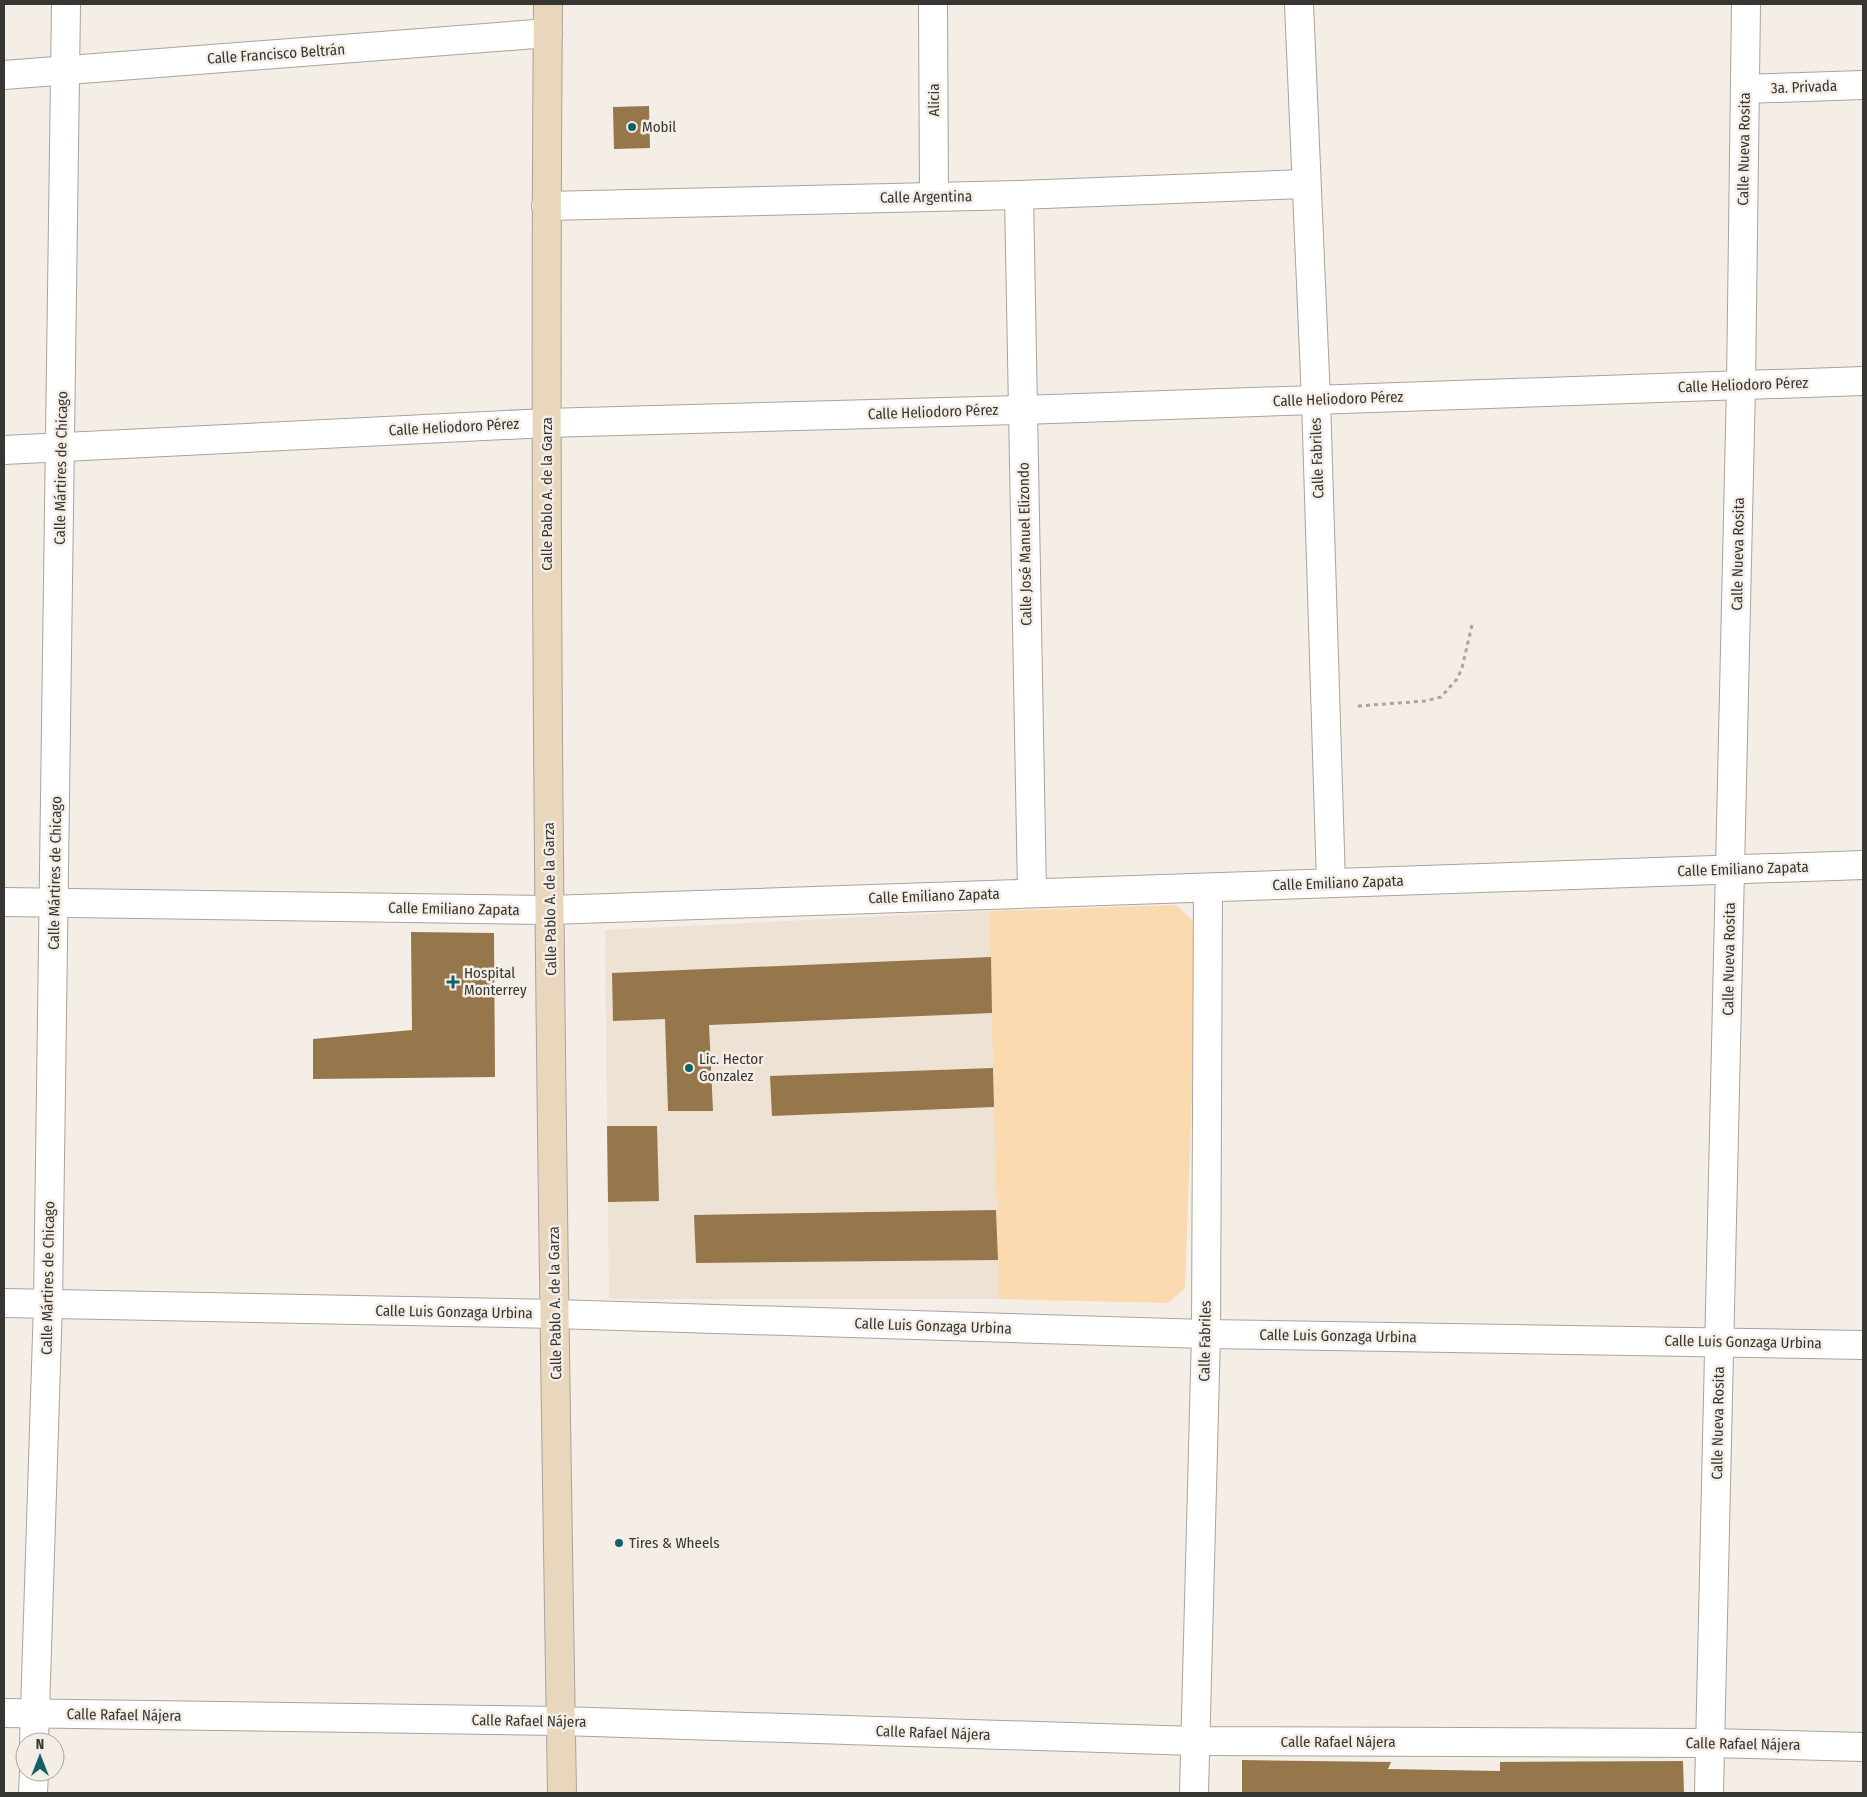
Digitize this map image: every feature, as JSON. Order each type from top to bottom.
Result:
[{"type":"street","name":"Calle Mártires de Chicago","points":[[34,1732],[48,1304],[66,4]]},
{"type":"street","name":"Calle Pablo A. de la Garza","points":[[548,4],[546,423],[550,910],[562,1793]]},
{"type":"street","name":"Alicia","points":[[933,4],[934,197]]},
{"type":"street","name":"Calle Fabriles","points":[[1299,4],[1316,400],[1324,709],[1331,883]]},
{"type":"street","name":"Calle Nueva Rosita","points":[[1709,1793],[1731,870],[1741,385],[1746,4]]},
{"type":"street","name":"Calle Francisco Beltrán","points":[[4,75],[548,33]]},
{"type":"street","name":"3a. Privada","points":[[1745,89],[1863,85]]},
{"type":"street","name":"Calle Argentina","points":[[546,206],[1019,195],[1306,184]]},
{"type":"street","name":"Calle José Manuel Elizondo","points":[[1019,195],[1032,892]]},
{"type":"street","name":"Calle Heliodoro Pérez","points":[[4,450],[546,423],[1022,410],[1863,381]]},
{"type":"street","name":"Calle Emiliano Zapata","points":[[4,902],[550,910],[1863,865]]},
{"type":"street","name":"Calle Fabriles","points":[[1194,1793],[1206,1334],[1208,888]]},
{"type":"street","name":"Calle Luis Gonzaga Urbina","points":[[4,1303],[555,1314],[1206,1334],[1720,1341],[1863,1345]]},
{"type":"street","name":"Calle Rafael Nájera","points":[[4,1713],[561,1721],[1194,1741],[1710,1743],[1863,1747]]},
{"type":"path","points":[[1324,709],[1425,701],[1441,697],[1457,679],[1462,668],[1472,625]]},
{"type":"shaded area","points":[[1176,905],[1198,925],[1185,1288],[1168,1303],[999,1299],[989,911]]},
{"type":"shaded area","points":[[989,911],[999,1299],[609,1299],[605,930]]},
{"type":"building","name":"Mobil","points":[[649,106],[650,148],[614,149],[613,107]]},
{"type":"building","name":"Hospital Monterrey","points":[[411,932],[494,933],[495,1077],[313,1079],[313,1039],[412,1030]]},
{"type":"building","name":"Lic. Hector Gonzalez","points":[[991,957],[992,1013],[709,1025],[713,1111],[668,1111],[665,1019],[613,1021],[612,973]]},
{"type":"building","points":[[993,1068],[994,1107],[772,1116],[770,1076]]},
{"type":"building","points":[[607,1126],[657,1126],[659,1201],[608,1202]]},
{"type":"building","points":[[996,1210],[998,1260],[696,1263],[694,1215]]},
{"type":"building","points":[[1242,1760],[1391,1762],[1388,1769],[1500,1771],[1500,1762],[1683,1761],[1684,1793],[1242,1793]]},
{"type":"place","name":"Mobil","points":[[632,127]]},
{"type":"place","name":"Hospital Monterrey","points":[[453,982]]},
{"type":"place","name":"Lic. Hector Gonzalez","points":[[689,1068]]},
{"type":"place","name":"Tires & Wheels","points":[[619,1543]]}]
